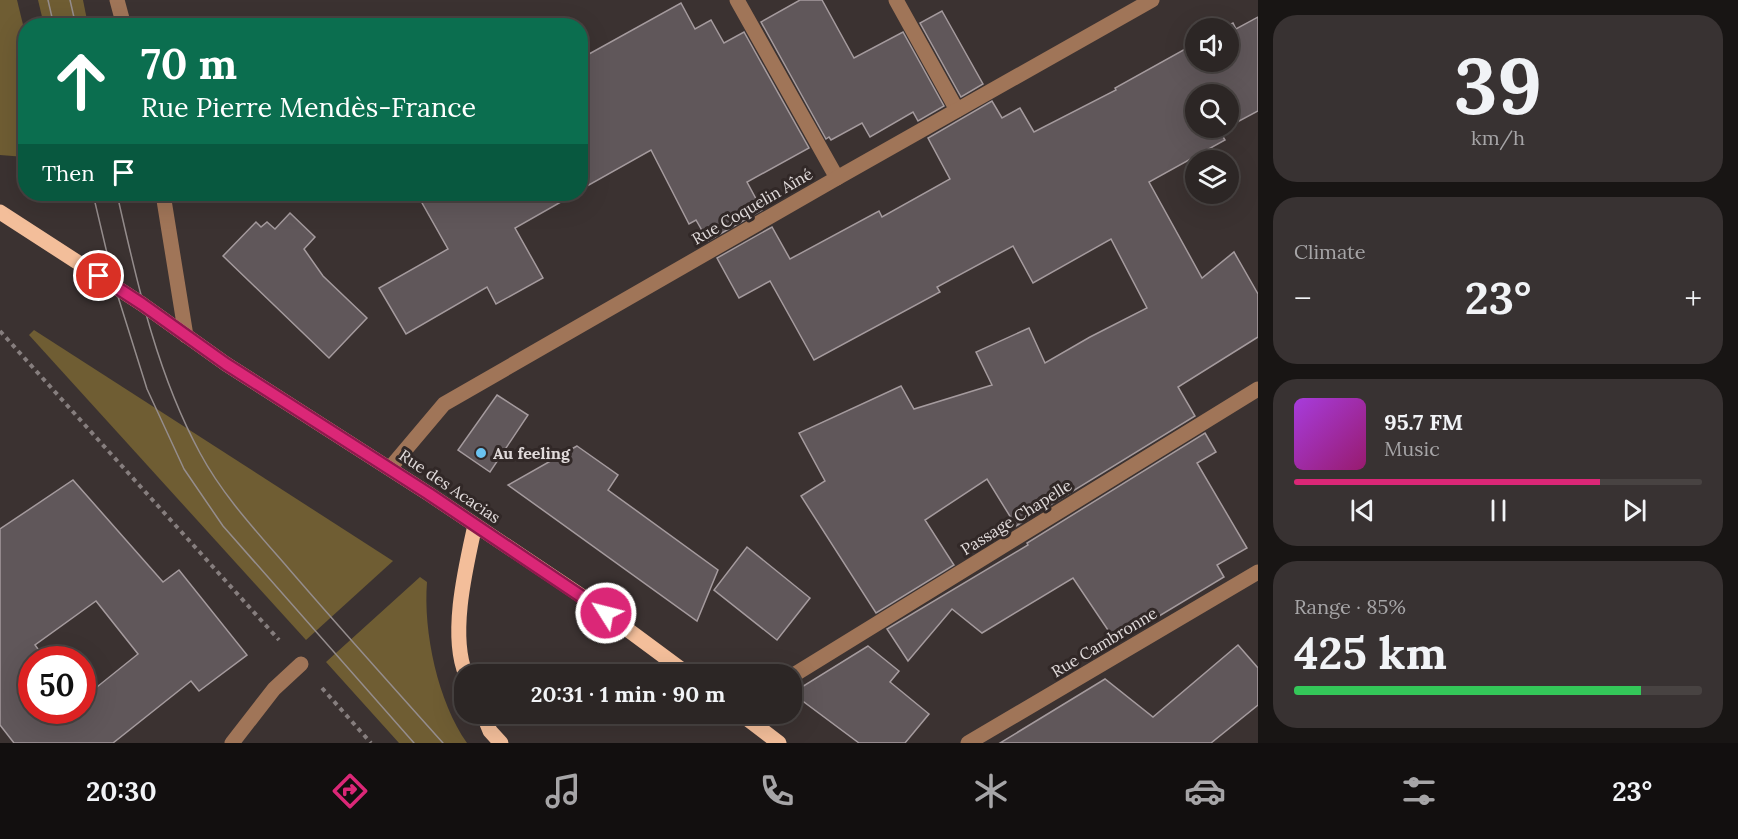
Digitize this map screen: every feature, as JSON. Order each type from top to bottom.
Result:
[{"type":"main road","name":"Rue des Acacias","points":[[0,212],[476,525],[589,601],[674,664]]},
{"type":"main road","points":[[464,664],[460,647],[462,588],[476,525]]},
{"type":"main road","points":[[487,724],[490,731],[501,743]]},
{"type":"main road","points":[[754,724],[779,743]]},
{"type":"street","points":[[117,0],[122,18]]},
{"type":"street","points":[[737,0],[837,178]]},
{"type":"street","points":[[896,0],[957,110]]},
{"type":"street","name":"Rue Coquelin Aîné","points":[[390,468],[444,404],[1152,0]]},
{"type":"street","points":[[164,201],[186,336]]},
{"type":"street","name":"Passage Chapelle","points":[[802,670],[1258,389]]},
{"type":"street","name":"Rue Cambronne","points":[[968,743],[1258,572]]},
{"type":"street","points":[[232,743],[274,689],[301,664]]},
{"type":"path","points":[[0,331],[371,743]]},
{"type":"shaded area","points":[[0,0],[17,0],[21,18],[18,18],[18,156],[0,155]]},
{"type":"shaded area","points":[[38,0],[83,0],[87,18],[42,18]]},
{"type":"shaded area","points":[[34,330],[393,561],[306,640],[29,335]]},
{"type":"shaded area","points":[[420,577],[427,582],[427,622],[435,666],[454,724],[467,743],[399,743],[326,662]]},
{"type":"building","points":[[800,0],[822,0],[854,58],[903,32],[944,106],[918,121],[913,112],[870,137],[862,123],[831,140],[829,137],[826,139],[761,22]]},
{"type":"building","points":[[681,3],[695,29],[711,20],[724,43],[744,32],[809,148],[747,182],[762,210],[708,241],[696,220],[689,224],[651,150],[588,185],[588,55]]},
{"type":"building","points":[[942,11],[983,84],[961,97],[920,23]]},
{"type":"building","points":[[1258,17],[1258,111],[1239,121],[1239,84],[1185,84],[1185,138],[1224,138],[1225,140],[1207,150],[1185,150],[1185,162],[1149,182],[1202,278],[1234,252],[1258,294],[1258,337],[1178,387],[1195,416],[1016,526],[987,479],[925,520],[954,565],[876,613],[801,496],[825,481],[799,433],[901,386],[914,409],[992,385],[976,352],[1029,328],[1045,363],[1147,308],[1111,239],[1033,283],[1013,246],[937,287],[940,292],[814,360],[770,281],[739,298],[717,258],[772,227],[790,259],[879,211],[882,217],[950,179],[928,138],[992,101],[1002,118],[1020,108],[1034,132],[1116,90],[1115,88],[1185,49],[1185,72],[1239,72],[1239,27]]},
{"type":"building","points":[[421,201],[563,201],[515,228],[543,278],[496,304],[487,287],[406,334],[379,288],[448,249]]},
{"type":"building","points":[[290,213],[315,237],[304,249],[323,276],[367,318],[329,358],[223,256],[256,222],[261,227],[267,222],[275,229]]},
{"type":"building","points":[[497,395],[528,415],[490,472],[458,450]]},
{"type":"building","points":[[1205,433],[1216,452],[1197,463],[1247,548],[1217,565],[1224,577],[1116,642],[1073,578],[982,633],[952,609],[908,661],[887,629],[1028,545],[1027,543]]},
{"type":"building","points":[[577,446],[618,475],[608,490],[718,570],[697,621],[508,485]]},
{"type":"building","points":[[73,480],[163,582],[179,570],[247,655],[199,691],[191,681],[113,743],[14,743],[0,725],[0,529]]},
{"type":"building","points":[[747,547],[810,598],[777,640],[714,590]]},
{"type":"building","points":[[1238,645],[1258,668],[1258,705],[1211,743],[1000,743],[1105,679],[1153,717]]},
{"type":"building","points":[[868,646],[899,671],[890,682],[929,714],[905,743],[859,743],[802,700],[802,687]]},
{"type":"tram line","points":[[48,0],[52,18]]},
{"type":"tram line","points":[[70,0],[74,18]]},
{"type":"tram line","points":[[95,201],[115,287],[147,389],[184,469],[223,526],[414,743]]},
{"type":"tram line","points":[[119,201],[140,293],[160,359],[171,391],[209,469],[253,527],[443,743]]},
{"type":"place","name":"Au feeling","points":[[481,453]]},
{"type":"route","points":[[99,276],[226,364],[372,456],[606,613]]}]
